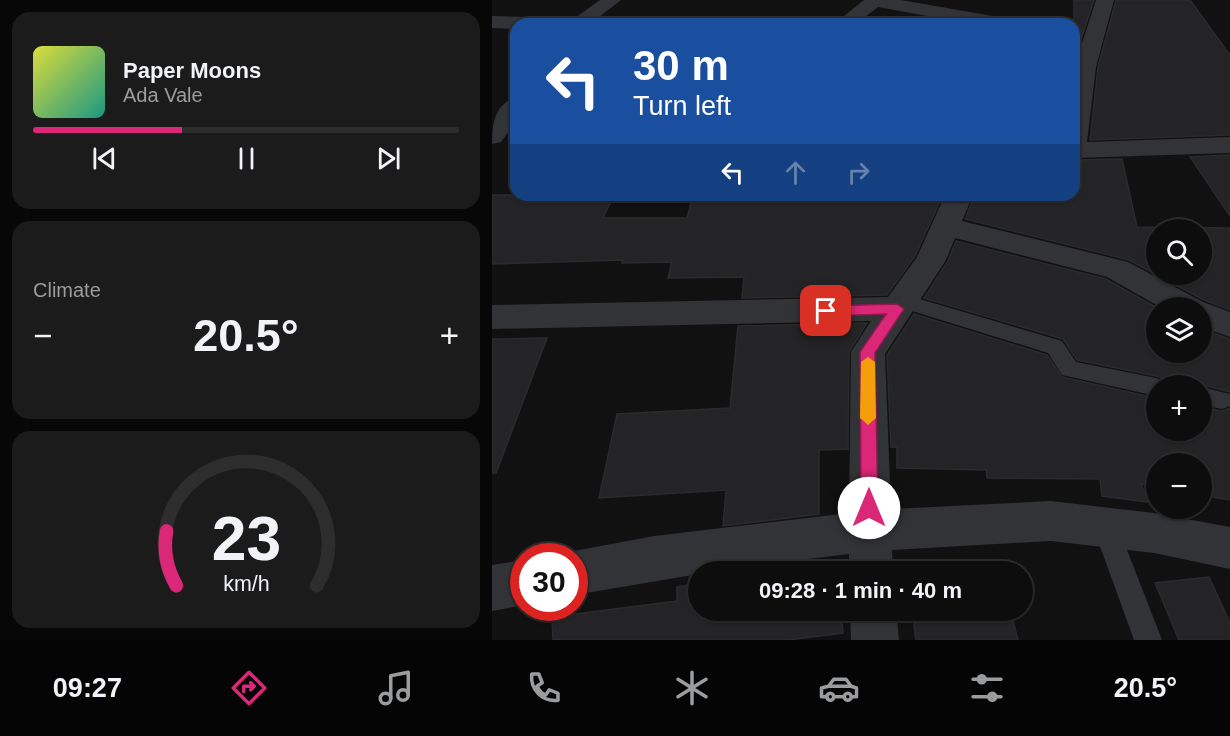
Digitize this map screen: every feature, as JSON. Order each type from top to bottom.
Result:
[{"type":"street","points":[[586,18],[612,0]]},
{"type":"street","points":[[852,18],[875,0],[972,18]]},
{"type":"street","points":[[1080,102],[1085,67],[1084,36],[1105,0]]},
{"type":"street","points":[[525,18],[544,6]]},
{"type":"street","points":[[492,22],[510,23]]},
{"type":"street","points":[[499,131],[510,114]]},
{"type":"street","points":[[1080,150],[1230,145]]},
{"type":"street","points":[[870,551],[868,352],[931,260],[955,201]]},
{"type":"street","points":[[945,226],[1117,269],[1169,297]]},
{"type":"street","points":[[492,317],[900,305]]},
{"type":"street","points":[[1212,318],[1230,325]]},
{"type":"street","points":[[588,570],[654,558],[870,551],[1051,521],[1154,533],[1230,548]]},
{"type":"street","points":[[492,588],[510,585]]},
{"type":"street","points":[[874,621],[875,640]]},
{"type":"lane","points":[[900,305],[1055,346],[1069,369],[1146,385]]},
{"type":"lane","points":[[1106,527],[1148,640]]},
{"type":"building","points":[[1074,0],[1094,0],[1080,43],[1080,18],[1074,18]]},
{"type":"building","points":[[1116,0],[1190,0],[1230,55],[1230,135],[1090,140],[1098,67]]},
{"type":"building","points":[[1230,155],[1230,216],[1190,157]]},
{"type":"building","points":[[1122,159],[1137,227],[1146,227],[1146,269],[1129,260],[965,219],[972,201],[1080,201],[1080,160]]},
{"type":"building","points":[[492,195],[510,195],[510,201],[611,201],[603,218],[687,218],[692,201],[940,201],[915,256],[887,295],[742,298],[744,277],[668,278],[672,262],[622,263],[623,260],[492,264]]},
{"type":"building","points":[[1212,228],[1230,228],[1230,310],[1212,303],[1212,297],[1198,297],[1176,285],[1212,285]]},
{"type":"building","points":[[956,241],[1106,279],[1146,302],[1146,363],[1212,363],[1212,333],[1230,339],[1230,392],[1212,387],[1212,375],[1151,375],[1077,360],[1063,339],[924,298],[948,261]]},
{"type":"building","points":[[914,314],[1047,355],[1062,377],[1146,396],[1146,441],[1212,441],[1212,409],[1222,411],[1230,408],[1230,500],[1212,497],[1212,453],[1146,453],[1146,485],[1141,484],[1146,502],[1102,496],[1100,479],[987,478],[986,470],[897,468],[897,447],[891,447],[887,355]]},
{"type":"building","points":[[867,323],[849,352],[848,449],[819,450],[819,514],[723,526],[726,490],[599,498],[617,414],[730,408],[738,326]]},
{"type":"building","points":[[547,338],[496,473],[492,473],[492,339]]},
{"type":"building","points":[[1209,577],[1230,623],[1230,640],[1179,640],[1155,583]]},
{"type":"building","points":[[688,586],[688,621],[842,621],[843,633],[788,640],[553,640],[552,621],[588,621],[588,612],[677,601],[677,587]]},
{"type":"building","points":[[913,621],[1013,621],[1018,640],[916,640]]},
{"type":"slow traffic","points":[[868,362],[868,418]]},
{"type":"route","points":[[826,311],[897,309],[868,352],[869,508]]}]
